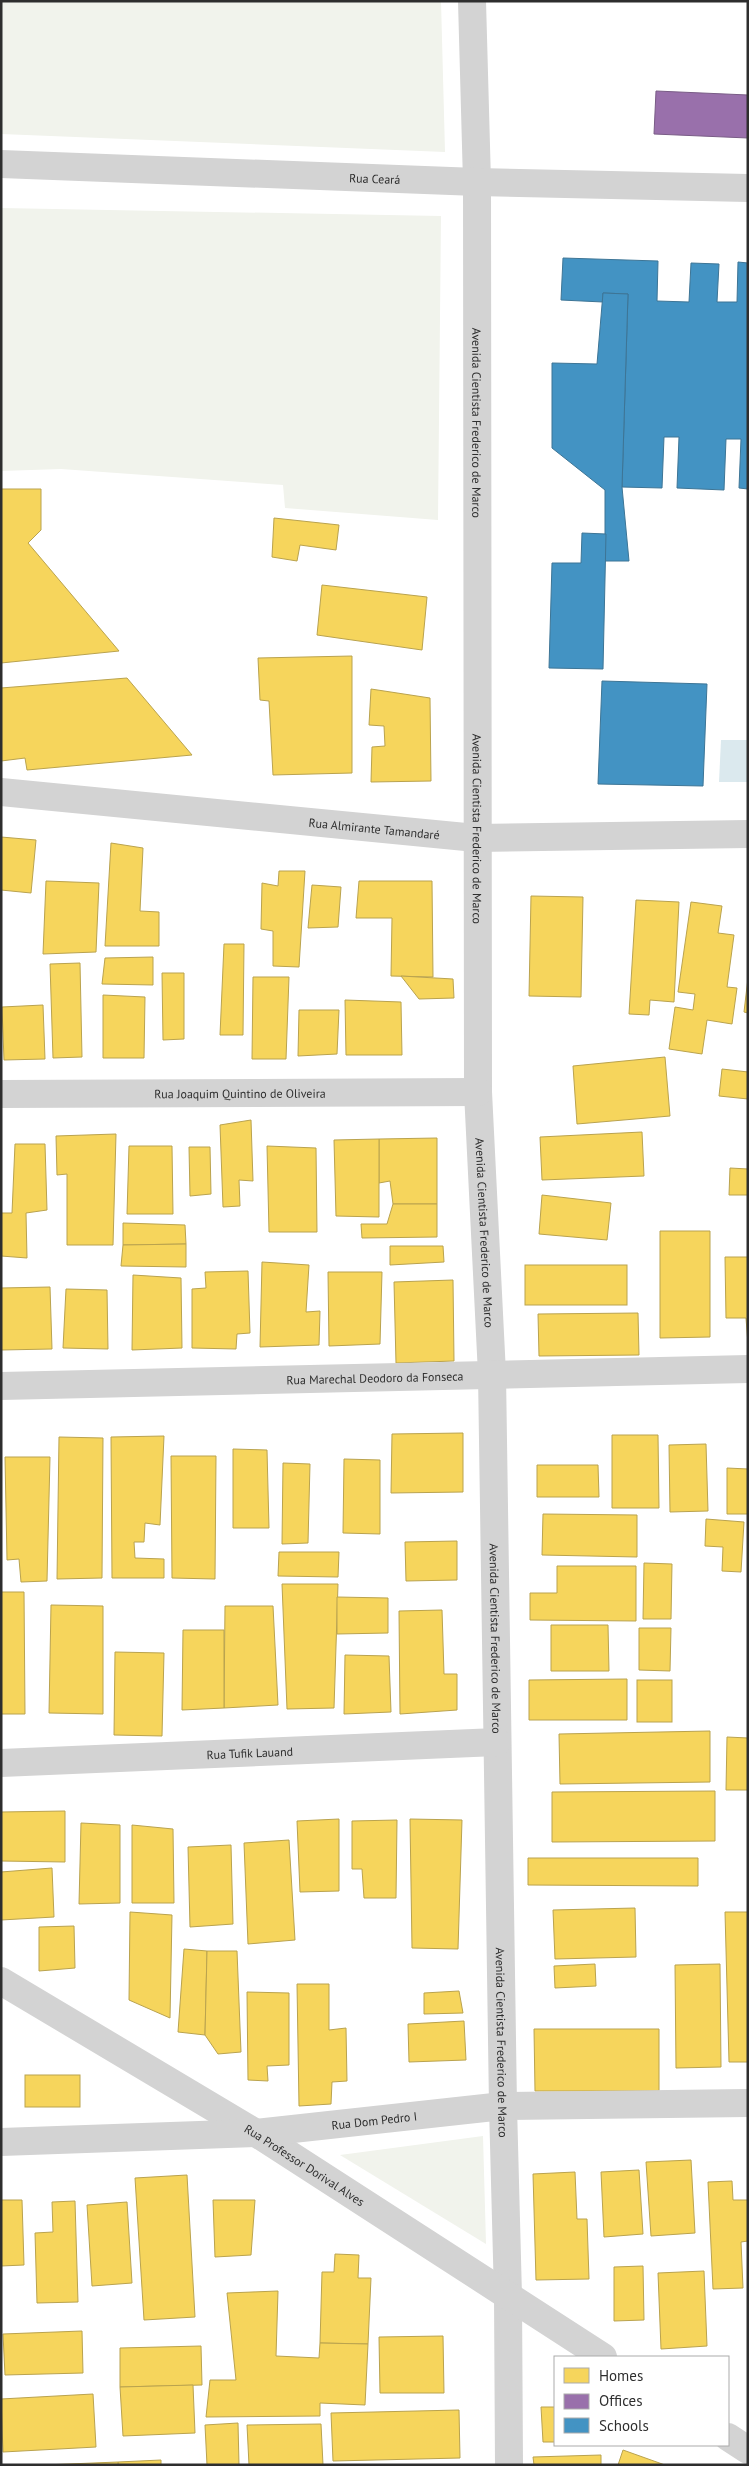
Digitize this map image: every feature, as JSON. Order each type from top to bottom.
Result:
[{"type":"street","name":"Avenida Cientista Frederico de Marco","points":[[472,1],[477,182],[476,838],[478,1092],[492,1374],[503,2106],[508,2296],[509,2465]]},
{"type":"street","name":"Rua Ceará","points":[[1,164],[477,182],[748,188]]},
{"type":"street","name":"Rua Almirante Tamandaré","points":[[1,792],[476,838],[748,834]]},
{"type":"street","name":"Rua Joaquim Quintino de Oliveira","points":[[1,1094],[478,1092]]},
{"type":"street","name":"Rua Marechal Deodoro da Fonseca","points":[[1,1386],[748,1369]]},
{"type":"street","name":"Rua Tufik Lauand","points":[[1,1763],[497,1742]]},
{"type":"street","name":"Rua Professor Dorival Alves","points":[[1,1981],[256,2133],[601,2356]]},
{"type":"street","name":"Rua Dom Pedro I","points":[[1,2142],[256,2133],[503,2106],[748,2102]]},
{"type":"street","points":[[729,2438],[748,2450]]},
{"type":"shaded area","points":[[1,1],[441,1],[445,152],[1,134]]},
{"type":"shaded area","points":[[1,208],[441,216],[438,520],[285,508],[283,485],[61,469],[1,471]]},
{"type":"shaded area","points":[[721,740],[748,740],[748,782],[719,782]]},
{"type":"shaded area","points":[[483,2136],[486,2244],[340,2155]]},
{"type":"building: Homes","points":[[1,489],[41,489],[41,530],[28,543],[119,651],[1,663]]},
{"type":"building: Homes","points":[[274,518],[339,525],[336,550],[300,545],[297,561],[272,557]]},
{"type":"building: Homes","points":[[322,585],[427,597],[422,650],[317,635]]},
{"type":"building: Homes","points":[[352,656],[352,773],[273,775],[269,701],[260,700],[258,658]]},
{"type":"building: Homes","points":[[127,678],[192,755],[27,770],[25,758],[1,761],[1,688]]},
{"type":"building: Homes","points":[[371,689],[430,698],[431,781],[371,782],[372,747],[385,746],[384,726],[369,725]]},
{"type":"building: Homes","points":[[1,837],[36,840],[31,893],[1,890]]},
{"type":"building: Homes","points":[[111,843],[143,848],[140,911],[159,912],[159,946],[105,946]]},
{"type":"building: Homes","points":[[279,871],[305,871],[299,967],[273,966],[273,931],[261,929],[262,883],[278,886]]},
{"type":"building: Homes","points":[[46,881],[99,883],[96,952],[43,954]]},
{"type":"building: Homes","points":[[359,881],[432,881],[433,977],[391,976],[392,918],[356,918]]},
{"type":"building: Homes","points":[[312,885],[341,887],[338,927],[308,928]]},
{"type":"building: Homes","points":[[531,896],[583,897],[581,997],[529,996]]},
{"type":"building: Homes","points":[[636,900],[679,902],[674,1002],[650,1000],[649,1015],[629,1014]]},
{"type":"building: Homes","points":[[691,902],[722,906],[718,933],[734,935],[727,987],[737,988],[732,1024],[707,1020],[702,1054],[669,1049],[675,1007],[693,1010],[695,994],[678,992]]},
{"type":"building: Homes","points":[[224,944],[244,944],[243,1035],[220,1035]]},
{"type":"building: Homes","points":[[153,957],[153,985],[102,984],[105,958]]},
{"type":"building: Homes","points":[[80,963],[82,1057],[53,1058],[50,964]]},
{"type":"building: Homes","points":[[162,973],[184,973],[184,1039],[163,1040]]},
{"type":"building: Homes","points":[[401,976],[453,979],[454,998],[419,999]]},
{"type":"building: Homes","points":[[253,977],[289,977],[286,1059],[252,1059]]},
{"type":"building: Homes","points":[[748,978],[748,1013],[744,1012]]},
{"type":"building: Homes","points":[[103,995],[145,997],[144,1058],[103,1058]]},
{"type":"building: Homes","points":[[345,1000],[401,1002],[402,1055],[346,1055]]},
{"type":"building: Homes","points":[[43,1005],[45,1059],[4,1060],[2,1007]]},
{"type":"building: Homes","points":[[299,1010],[339,1010],[337,1054],[298,1056]]},
{"type":"building: Homes","points":[[665,1057],[670,1116],[577,1124],[573,1066]]},
{"type":"building: Homes","points":[[722,1069],[748,1072],[748,1099],[719,1096]]},
{"type":"building: Homes","points":[[251,1120],[253,1181],[239,1180],[240,1206],[223,1207],[220,1125]]},
{"type":"building: Homes","points":[[642,1132],[644,1176],[542,1180],[540,1137]]},
{"type":"building: Homes","points":[[116,1134],[113,1245],[67,1245],[67,1174],[57,1175],[56,1136]]},
{"type":"building: Homes","points":[[437,1138],[437,1204],[393,1204],[390,1181],[379,1183],[379,1139]]},
{"type":"building: Homes","points":[[379,1139],[379,1217],[336,1216],[334,1140]]},
{"type":"building: Homes","points":[[15,1144],[45,1144],[47,1210],[26,1213],[27,1258],[1,1256],[1,1213],[12,1213]]},
{"type":"building: Homes","points":[[129,1146],[172,1146],[173,1214],[127,1214]]},
{"type":"building: Homes","points":[[267,1146],[316,1148],[317,1232],[269,1232]]},
{"type":"building: Homes","points":[[189,1147],[210,1147],[211,1194],[190,1196]]},
{"type":"building: Homes","points":[[730,1168],[748,1169],[748,1195],[729,1195]]},
{"type":"building: Homes","points":[[542,1195],[611,1203],[607,1240],[539,1234]]},
{"type":"building: Homes","points":[[393,1204],[437,1204],[437,1237],[362,1238],[361,1224],[387,1224]]},
{"type":"building: Homes","points":[[123,1223],[185,1225],[186,1244],[123,1245]]},
{"type":"building: Homes","points":[[660,1231],[710,1231],[710,1337],[660,1338]]},
{"type":"building: Homes","points":[[186,1244],[186,1267],[121,1266],[123,1245]]},
{"type":"building: Homes","points":[[390,1246],[443,1246],[444,1262],[390,1265]]},
{"type":"building: Homes","points":[[725,1257],[748,1257],[748,1344],[746,1318],[726,1318]]},
{"type":"building: Homes","points":[[262,1262],[309,1265],[306,1312],[320,1311],[319,1345],[260,1347]]},
{"type":"building: Homes","points":[[525,1265],[627,1265],[627,1305],[525,1305]]},
{"type":"building: Homes","points":[[248,1271],[250,1333],[237,1334],[236,1349],[192,1348],[192,1289],[206,1288],[205,1272]]},
{"type":"building: Homes","points":[[328,1272],[382,1272],[380,1344],[329,1346]]},
{"type":"building: Homes","points":[[133,1275],[181,1278],[182,1348],[132,1350]]},
{"type":"building: Homes","points":[[453,1280],[454,1361],[396,1363],[394,1282]]},
{"type":"building: Homes","points":[[50,1287],[52,1349],[1,1350],[1,1288]]},
{"type":"building: Homes","points":[[66,1289],[107,1290],[108,1349],[63,1348]]},
{"type":"building: Homes","points":[[638,1313],[639,1355],[539,1356],[538,1314]]},
{"type":"building: Homes","points":[[463,1433],[463,1492],[391,1493],[392,1434]]},
{"type":"building: Homes","points":[[612,1435],[658,1435],[659,1508],[612,1508]]},
{"type":"building: Homes","points":[[164,1436],[160,1525],[145,1523],[144,1542],[134,1542],[135,1558],[164,1559],[164,1578],[112,1578],[111,1437]]},
{"type":"building: Homes","points":[[59,1437],[103,1438],[102,1578],[57,1579]]},
{"type":"building: Homes","points":[[706,1444],[708,1511],[670,1512],[669,1445]]},
{"type":"building: Homes","points":[[233,1449],[267,1450],[269,1528],[233,1528]]},
{"type":"building: Homes","points":[[171,1456],[216,1456],[215,1579],[172,1578]]},
{"type":"building: Homes","points":[[5,1457],[50,1457],[47,1581],[21,1582],[19,1559],[7,1560]]},
{"type":"building: Homes","points":[[344,1459],[380,1460],[380,1534],[343,1533]]},
{"type":"building: Homes","points":[[283,1463],[310,1464],[308,1543],[282,1544]]},
{"type":"building: Homes","points":[[537,1465],[598,1465],[599,1497],[537,1497]]},
{"type":"building: Homes","points":[[727,1468],[748,1469],[748,1514],[727,1514]]},
{"type":"building: Homes","points":[[543,1514],[637,1515],[637,1557],[542,1555]]},
{"type":"building: Homes","points":[[706,1519],[744,1522],[741,1572],[722,1571],[723,1547],[705,1546]]},
{"type":"building: Homes","points":[[457,1541],[457,1580],[406,1581],[405,1542]]},
{"type":"building: Homes","points":[[279,1552],[339,1552],[338,1577],[278,1576]]},
{"type":"building: Homes","points":[[644,1563],[672,1564],[671,1619],[643,1619]]},
{"type":"building: Homes","points":[[557,1566],[636,1566],[636,1621],[530,1620],[530,1593],[557,1593]]},
{"type":"building: Homes","points":[[282,1584],[338,1584],[334,1708],[287,1709]]},
{"type":"building: Homes","points":[[1,1592],[24,1592],[25,1714],[1,1714]]},
{"type":"building: Homes","points":[[337,1597],[388,1598],[388,1633],[337,1634]]},
{"type":"building: Homes","points":[[51,1605],[103,1606],[103,1714],[49,1713]]},
{"type":"building: Homes","points":[[225,1606],[273,1606],[278,1705],[224,1708]]},
{"type":"building: Homes","points":[[442,1610],[444,1674],[457,1674],[457,1710],[400,1714],[399,1611]]},
{"type":"building: Homes","points":[[551,1625],[608,1625],[609,1671],[551,1671]]},
{"type":"building: Homes","points":[[639,1628],[671,1628],[670,1671],[639,1670]]},
{"type":"building: Homes","points":[[183,1630],[224,1630],[224,1708],[182,1710]]},
{"type":"building: Homes","points":[[115,1652],[164,1653],[162,1736],[114,1735]]},
{"type":"building: Homes","points":[[345,1655],[389,1656],[391,1712],[344,1714]]},
{"type":"building: Homes","points":[[627,1679],[627,1720],[529,1720],[529,1680]]},
{"type":"building: Homes","points":[[637,1680],[672,1680],[672,1722],[637,1722]]},
{"type":"building: Homes","points":[[710,1731],[710,1782],[560,1784],[559,1734]]},
{"type":"building: Homes","points":[[727,1737],[748,1738],[748,1790],[726,1790]]},
{"type":"building: Homes","points":[[715,1791],[715,1841],[552,1842],[552,1792]]},
{"type":"building: Homes","points":[[65,1811],[65,1862],[1,1861],[1,1812]]},
{"type":"building: Homes","points":[[339,1819],[339,1891],[300,1892],[297,1821]]},
{"type":"building: Homes","points":[[410,1819],[462,1820],[458,1949],[412,1948]]},
{"type":"building: Homes","points":[[397,1820],[396,1898],[364,1898],[362,1869],[352,1869],[352,1821]]},
{"type":"building: Homes","points":[[81,1823],[120,1825],[120,1903],[79,1904]]},
{"type":"building: Homes","points":[[132,1825],[173,1829],[174,1903],[132,1903]]},
{"type":"building: Homes","points":[[289,1840],[295,1940],[248,1944],[244,1843]]},
{"type":"building: Homes","points":[[231,1845],[233,1924],[190,1927],[188,1847]]},
{"type":"building: Homes","points":[[528,1858],[698,1858],[698,1886],[528,1885]]},
{"type":"building: Homes","points":[[52,1868],[54,1917],[1,1920],[1,1872]]},
{"type":"building: Homes","points":[[635,1908],[636,1957],[555,1959],[553,1910]]},
{"type":"building: Homes","points":[[130,1912],[172,1915],[170,2018],[129,2000]]},
{"type":"building: Homes","points":[[725,1912],[748,1912],[748,2062],[729,2062]]},
{"type":"building: Homes","points":[[74,1926],[75,1968],[39,1971],[39,1927]]},
{"type":"building: Homes","points":[[184,1949],[207,1951],[205,2035],[178,2032]]},
{"type":"building: Homes","points":[[207,1951],[237,1951],[241,2052],[218,2054],[205,2035]]},
{"type":"building: Homes","points":[[595,1964],[596,1986],[555,1988],[554,1966]]},
{"type":"building: Homes","points":[[720,1964],[721,2067],[676,2068],[675,1965]]},
{"type":"building: Homes","points":[[297,1984],[329,1984],[329,2030],[346,2028],[347,2081],[332,2082],[331,2104],[299,2106]]},
{"type":"building: Homes","points":[[459,1991],[463,2013],[424,2014],[424,1993]]},
{"type":"building: Homes","points":[[247,1992],[289,1993],[289,2065],[267,2066],[268,2081],[248,2080]]},
{"type":"building: Homes","points":[[464,2021],[466,2060],[409,2062],[408,2024]]},
{"type":"building: Homes","points":[[534,2029],[659,2029],[659,2091],[535,2091]]},
{"type":"building: Homes","points":[[25,2075],[80,2075],[80,2107],[25,2107]]},
{"type":"building: Homes","points":[[691,2160],[695,2233],[651,2236],[646,2162]]},
{"type":"building: Homes","points":[[639,2170],[643,2234],[604,2237],[601,2172]]},
{"type":"building: Homes","points":[[575,2172],[577,2219],[587,2219],[589,2279],[536,2280],[533,2174]]},
{"type":"building: Homes","points":[[187,2175],[195,2317],[144,2320],[135,2178]]},
{"type":"building: Homes","points":[[732,2181],[733,2200],[748,2200],[748,2241],[741,2242],[743,2288],[713,2289],[708,2182]]},
{"type":"building: Homes","points":[[1,2200],[22,2200],[24,2265],[1,2266]]},
{"type":"building: Homes","points":[[213,2200],[255,2200],[251,2255],[215,2257]]},
{"type":"building: Homes","points":[[75,2201],[78,2302],[37,2303],[35,2233],[53,2232],[52,2202]]},
{"type":"building: Homes","points":[[127,2202],[132,2283],[92,2286],[87,2205]]},
{"type":"building: Homes","points":[[335,2254],[359,2255],[358,2278],[371,2278],[368,2344],[320,2343],[322,2272],[334,2272]]},
{"type":"building: Homes","points":[[643,2266],[644,2320],[614,2321],[614,2267]]},
{"type":"building: Homes","points":[[704,2271],[707,2346],[661,2349],[658,2273]]},
{"type":"building: Homes","points":[[278,2291],[276,2356],[319,2358],[320,2343],[368,2344],[365,2405],[320,2403],[320,2416],[206,2417],[210,2380],[236,2380],[227,2293]]},
{"type":"building: Homes","points":[[82,2331],[83,2373],[5,2375],[3,2334]]},
{"type":"building: Homes","points":[[443,2336],[444,2393],[380,2393],[379,2337]]},
{"type":"building: Homes","points":[[201,2346],[202,2385],[120,2387],[120,2348]]},
{"type":"building: Homes","points":[[193,2385],[195,2433],[123,2436],[120,2387]]},
{"type":"building: Homes","points":[[93,2394],[96,2447],[3,2452],[1,2399]]},
{"type":"building: Homes","points":[[541,2407],[554,2407],[554,2442],[543,2442]]},
{"type":"building: Homes","points":[[459,2410],[460,2458],[333,2461],[331,2413]]},
{"type":"building: Homes","points":[[238,2423],[239,2465],[207,2465],[205,2425]]},
{"type":"building: Homes","points":[[321,2424],[323,2465],[249,2465],[247,2425]]},
{"type":"building: Homes","points":[[623,2450],[665,2465],[618,2465]]},
{"type":"building: Homes","points":[[601,2455],[601,2465],[534,2465],[533,2457]]},
{"type":"building: Homes","points":[[161,2460],[161,2465],[118,2465],[118,2462]]},
{"type":"building: Homes","points":[[118,2462],[118,2465],[44,2465]]},
{"type":"building: Offices","points":[[656,91],[748,95],[748,138],[654,134]]},
{"type":"building: Schools","points":[[563,258],[658,261],[657,301],[689,302],[691,263],[719,264],[717,302],[737,302],[738,262],[748,263],[748,489],[739,488],[741,439],[726,439],[724,490],[677,488],[679,437],[664,437],[662,488],[622,487],[628,294],[603,293],[603,302],[561,300]]},
{"type":"building: Schools","points":[[603,293],[628,294],[622,487],[629,561],[605,561],[605,490],[552,448],[552,363],[597,364]]},
{"type":"building: Schools","points":[[582,533],[606,534],[603,669],[549,668],[552,563],[581,563]]},
{"type":"building: Schools","points":[[602,681],[707,684],[703,786],[598,784]]}]
